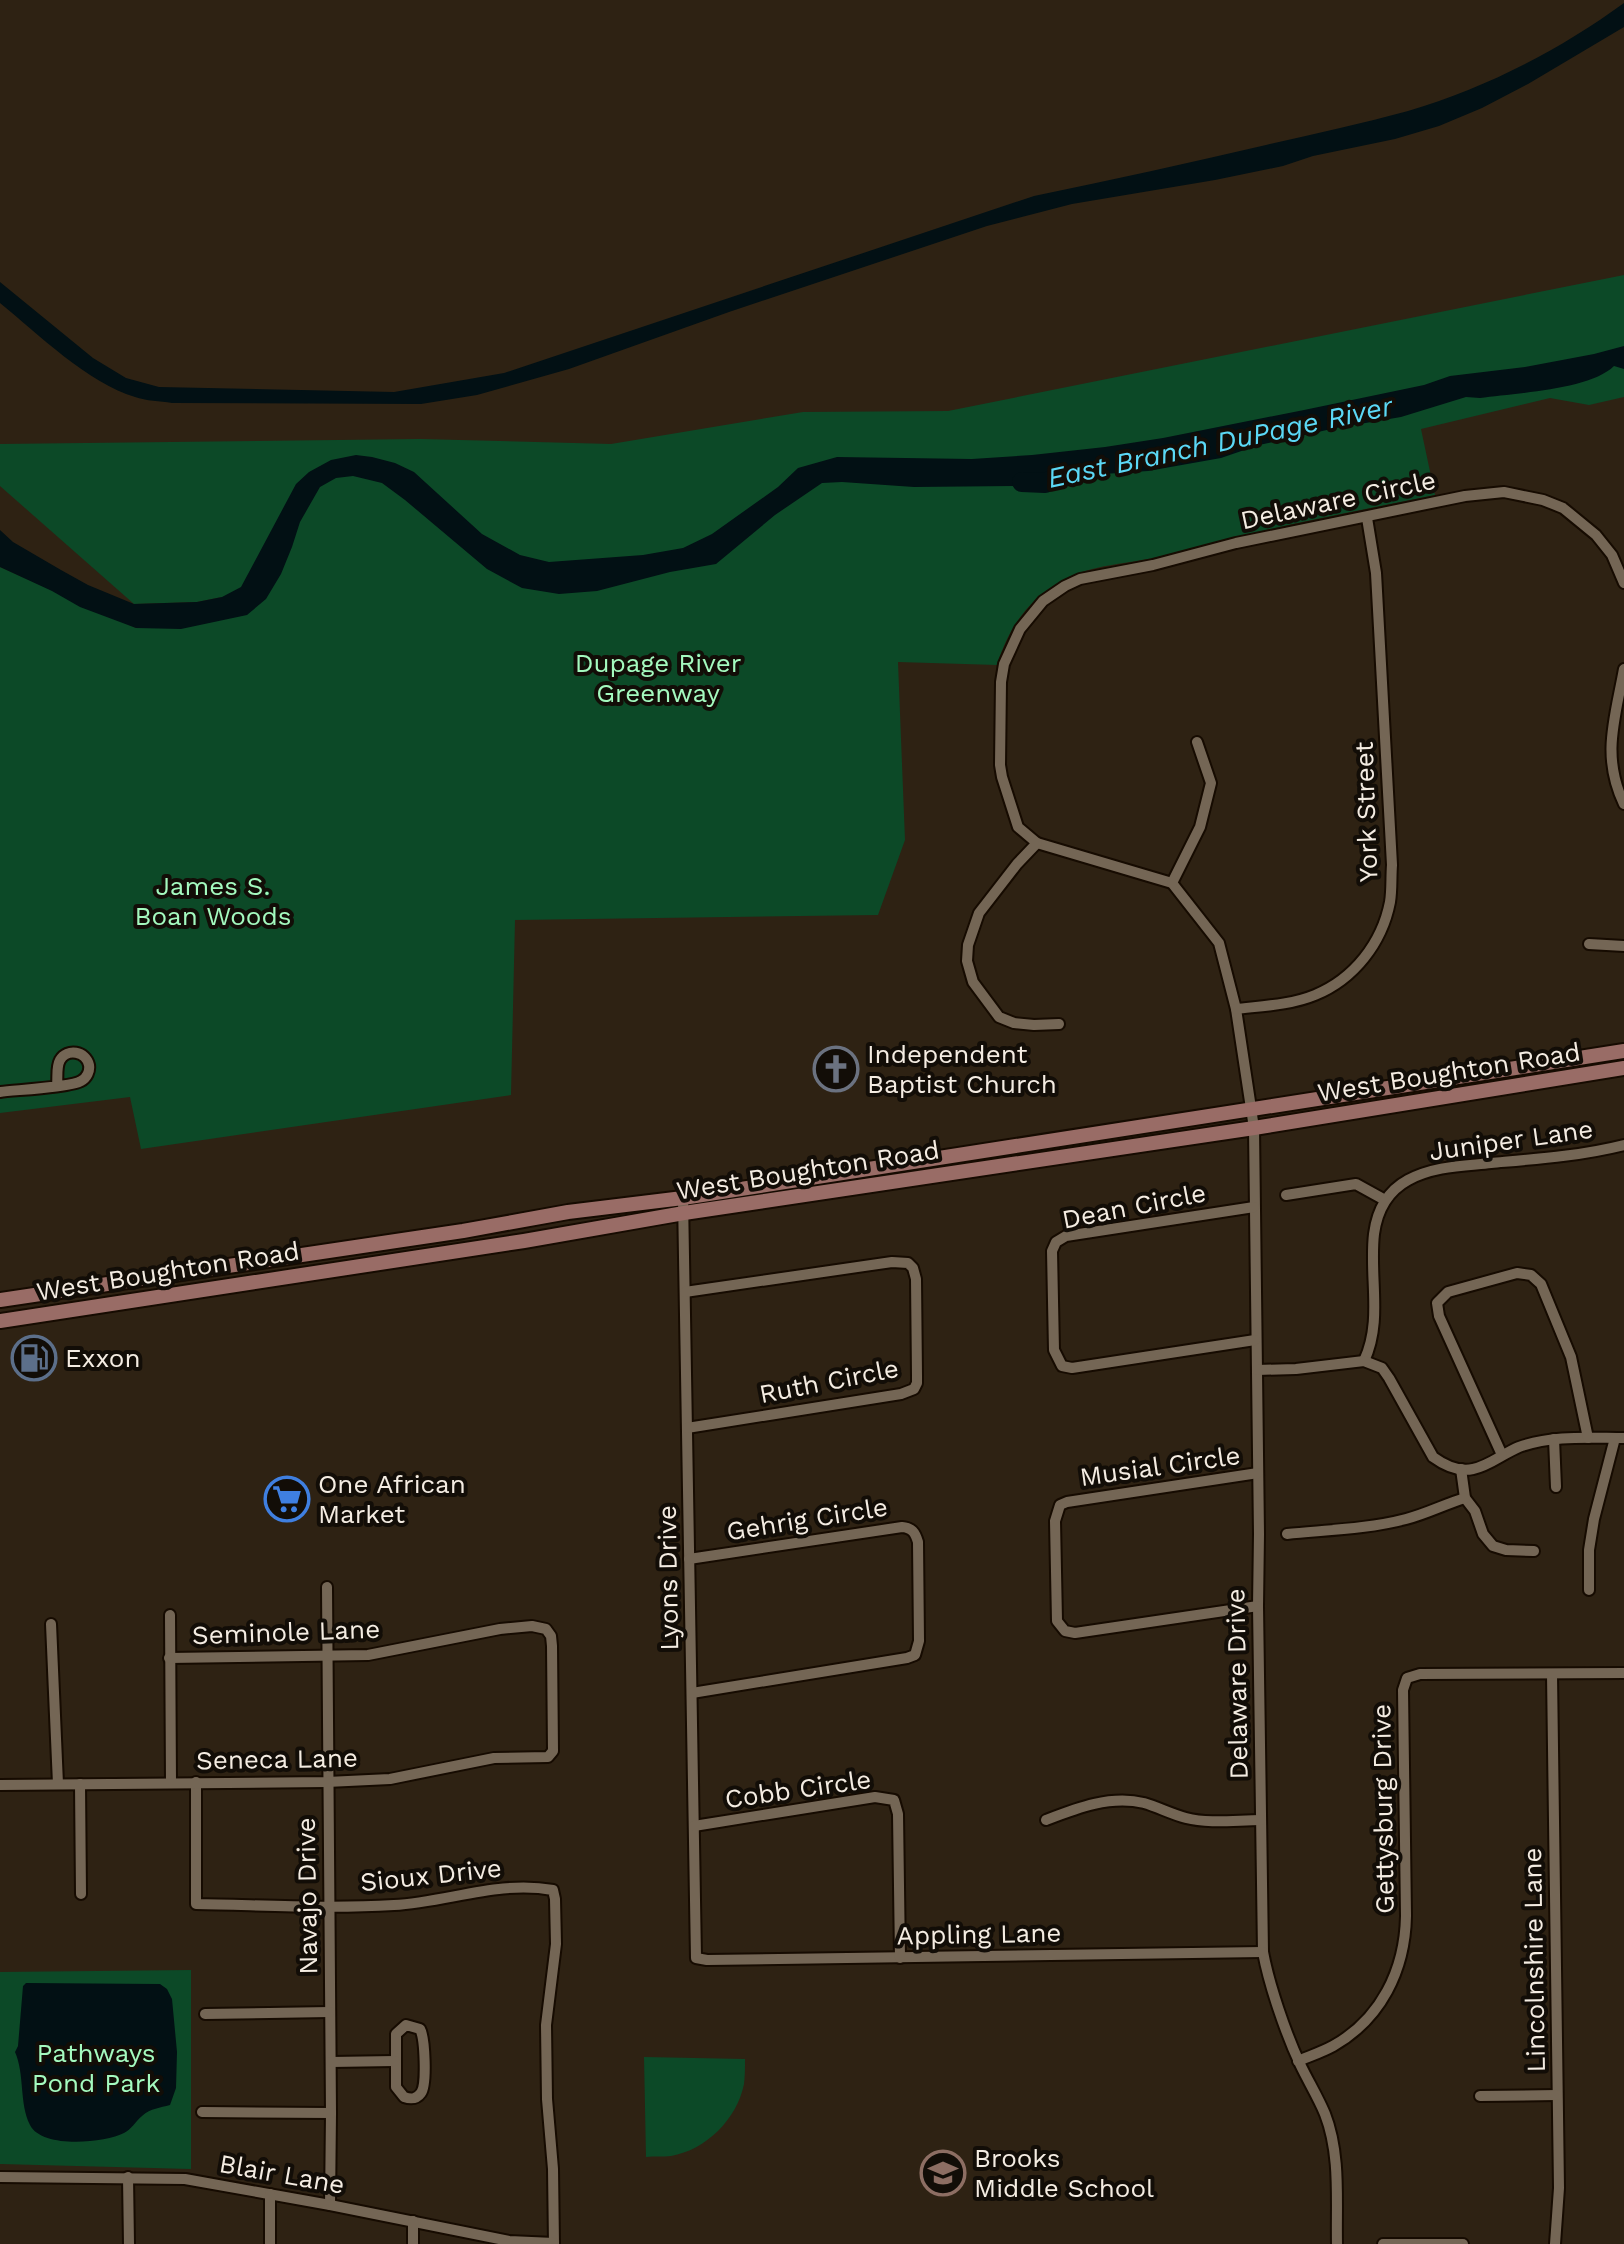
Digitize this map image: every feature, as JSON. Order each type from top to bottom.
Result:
[{"type":"main road","name":"West Boughton Road","points":[[0,1321],[594,1229],[806,1179],[1624,1051]]},
{"type":"main road","name":"West Boughton Road","points":[[0,1300],[595,1209],[684,1206],[805,1195],[1254,1128],[1624,1068]]},
{"type":"street","name":"Delaware Circle","points":[[1037,843],[1018,827],[1002,777],[1000,702],[1004,664],[1013,640],[1035,610],[1054,593],[1080,579],[1465,496],[1504,492],[1543,500],[1563,508],[1596,535],[1619,560],[1624,583]]},
{"type":"street","name":"York Street","points":[[1236,1009],[1279,1004],[1316,995],[1345,977],[1363,962],[1378,937],[1390,902],[1392,865],[1376,573],[1367,518]]},
{"type":"street","points":[[1624,669],[1618,731],[1611,757],[1614,784],[1624,804]]},
{"type":"street","points":[[1172,883],[1200,827],[1211,783],[1197,742]]},
{"type":"street","points":[[1059,1024],[1014,1023],[999,1017],[973,982],[967,961],[968,945],[979,913],[1037,843],[1172,883],[1219,943],[1236,1009],[1251,1111]]},
{"type":"street","points":[[1589,944],[1624,946]]},
{"type":"street","points":[[0,1092],[57,1085]]},
{"type":"street","name":"Delaware Drive","points":[[1251,1111],[1254,1128],[1263,1952],[1298,2061],[1325,2115],[1332,2139],[1337,2244]]},
{"type":"street","name":"Juniper Lane","points":[[1385,1200],[1405,1181],[1433,1170],[1594,1152],[1624,1145]]},
{"type":"street","points":[[805,1195],[806,1179]]},
{"type":"street","points":[[1286,1195],[1356,1184],[1385,1200],[1377,1215],[1374,1236],[1374,1325],[1371,1346],[1364,1361]]},
{"type":"street","name":"Lyons Drive","points":[[684,1206],[696,1958]]},
{"type":"street","name":"Dean Circle","points":[[1254,1207],[1066,1236],[1056,1242],[1052,1251],[1054,1350],[1062,1366],[1072,1368],[1255,1340]]},
{"type":"street","points":[[594,1229],[595,1209]]},
{"type":"street","name":"Ruth Circle","points":[[685,1292],[892,1262],[908,1263],[916,1279],[917,1383],[914,1389],[901,1394],[687,1428]]},
{"type":"street","points":[[1502,1455],[1439,1316],[1437,1303],[1448,1292],[1517,1273],[1531,1275],[1541,1284],[1571,1357],[1588,1438]]},
{"type":"street","points":[[1257,1370],[1364,1361],[1382,1368],[1433,1457],[1445,1466],[1473,1469],[1519,1447],[1554,1439],[1619,1438],[1594,1519],[1589,1550],[1589,1590]]},
{"type":"street","points":[[1554,1439],[1556,1487]]},
{"type":"street","points":[[1461,1469],[1465,1498],[1475,1511],[1483,1534],[1493,1546],[1534,1551]]},
{"type":"street","name":"Musial Circle","points":[[1258,1473],[1067,1502],[1060,1505],[1055,1521],[1056,1617],[1065,1631],[1075,1633],[1258,1606]]},
{"type":"street","points":[[1287,1534],[1378,1525],[1409,1518],[1465,1498]]},
{"type":"street","name":"Gehrig Circle","points":[[689,1559],[902,1527],[909,1527],[918,1542],[919,1641],[915,1655],[692,1693]]},
{"type":"street","name":"Navajo Drive","points":[[327,1587],[330,2205]]},
{"type":"street","points":[[170,1615],[171,1782]]},
{"type":"street","points":[[51,1624],[58,1784]]},
{"type":"street","name":"Seminole Lane","points":[[169,1658],[368,1655],[513,1627],[546,1629],[552,1646],[554,1745],[551,1755]]},
{"type":"street","name":"Gettysburg Drive","points":[[1298,2061],[1333,2046],[1365,2022],[1386,1995],[1400,1963],[1406,1916],[1403,1690],[1407,1678],[1420,1674],[1624,1673]]},
{"type":"street","name":"Lincolnshire Lane","points":[[1552,1674],[1559,2211],[1555,2244]]},
{"type":"street","name":"Seneca Lane","points":[[0,1785],[390,1779],[494,1758],[551,1755]]},
{"type":"street","name":"Sioux Drive","points":[[196,1782],[196,1904],[397,1905],[461,1897],[494,1888],[553,1890],[556,1944],[546,2025],[554,2244]]},
{"type":"street","points":[[80,1784],[81,1894]]},
{"type":"street","name":"Cobb Circle","points":[[694,1826],[875,1797],[894,1800],[898,1814],[900,1958]]},
{"type":"street","points":[[1046,1820],[1071,1810],[1116,1800],[1141,1803],[1185,1818],[1206,1821],[1261,1820]]},
{"type":"street","name":"Appling Lane","points":[[696,1958],[1263,1952]]},
{"type":"street","points":[[205,2014],[330,2012]]},
{"type":"street","points":[[411,2025],[420,2029],[424,2037],[424,2087],[416,2097],[404,2097],[397,2091],[395,2061],[395,2039],[399,2030],[411,2025]]},
{"type":"street","points":[[331,2062],[395,2061]]},
{"type":"street","points":[[1480,2096],[1557,2095]]},
{"type":"street","points":[[202,2112],[331,2113]]},
{"type":"street","name":"Blair Lane","points":[[0,2177],[185,2179],[509,2241],[554,2244]]},
{"type":"street","points":[[128,2177],[129,2244]]},
{"type":"street","points":[[270,2194],[270,2244]]},
{"type":"street","points":[[413,2221],[413,2244]]},
{"type":"street","points":[[1383,2244],[1463,2244]]},
{"type":"green space","name":"Dupage River Greenway","points":[[1624,275],[1624,397],[1589,405],[1550,398],[1421,429],[1435,495],[1296,523],[1073,575],[1050,588],[1029,606],[1013,627],[997,665],[898,662],[905,840],[878,915],[515,920],[511,1095],[141,1149],[130,1097],[0,1113],[0,567],[136,628],[222,597],[197,602],[134,604],[0,486],[0,444],[420,439],[611,444],[803,412],[948,411]]},
{"type":"green space","name":"Pathways Pond Park","points":[[191,1970],[191,2169],[0,2164],[0,1972]]},
{"type":"green space","points":[[644,2057],[745,2059],[744,2084],[735,2109],[708,2140],[684,2153],[646,2157]]},
{"type":"water","points":[[1624,3],[1624,27],[1528,84],[1439,126],[1283,166],[1072,204],[987,226],[569,369],[477,395],[421,404],[172,403],[144,399],[99,381],[0,303],[0,282],[93,358],[126,378],[159,387],[394,392],[504,373],[1034,196],[1337,129],[1437,102],[1547,52]]},
{"type":"water","points":[[1624,346],[1624,369],[1614,366],[1603,374],[1570,385],[1480,398],[1466,397],[1401,417],[1336,428],[1259,445],[1221,458],[1148,471],[1059,477],[1045,483],[1013,486],[914,487],[822,483],[775,515],[716,564],[597,591],[559,594],[522,588],[487,569],[382,483],[353,476],[336,478],[320,487],[300,522],[281,574],[266,599],[247,615],[181,629],[136,628],[80,607],[0,567],[0,530],[13,542],[88,585],[134,604],[197,602],[222,597],[241,587],[296,484],[309,472],[331,460],[356,455],[395,463],[414,472],[482,534],[520,555],[549,562],[643,555],[683,548],[712,534],[778,487],[798,468],[837,457],[972,459],[1105,447],[1304,410],[1424,385],[1450,376],[1525,367]]},
{"type":"water","points":[[26,1983],[160,1984],[167,1989],[172,1999],[177,2052],[176,2088],[170,2105],[145,2113],[129,2130],[115,2137],[74,2142],[47,2138],[37,2133],[27,2116],[15,2052],[23,1986]]},
{"type":"waterway","name":"East Branch DuPage River","points":[[1022,482],[1045,483],[1084,472]]},
{"type":"place","name":"Independent Baptist Church","points":[[836,1069]]},
{"type":"place","name":"Exxon","points":[[34,1358]]},
{"type":"place","name":"One African Market","points":[[287,1499]]},
{"type":"place","name":"Brooks Middle School","points":[[943,2173]]},
{"type":"park label","name":"James S. Boan Woods","points":[[213,901]]}]
